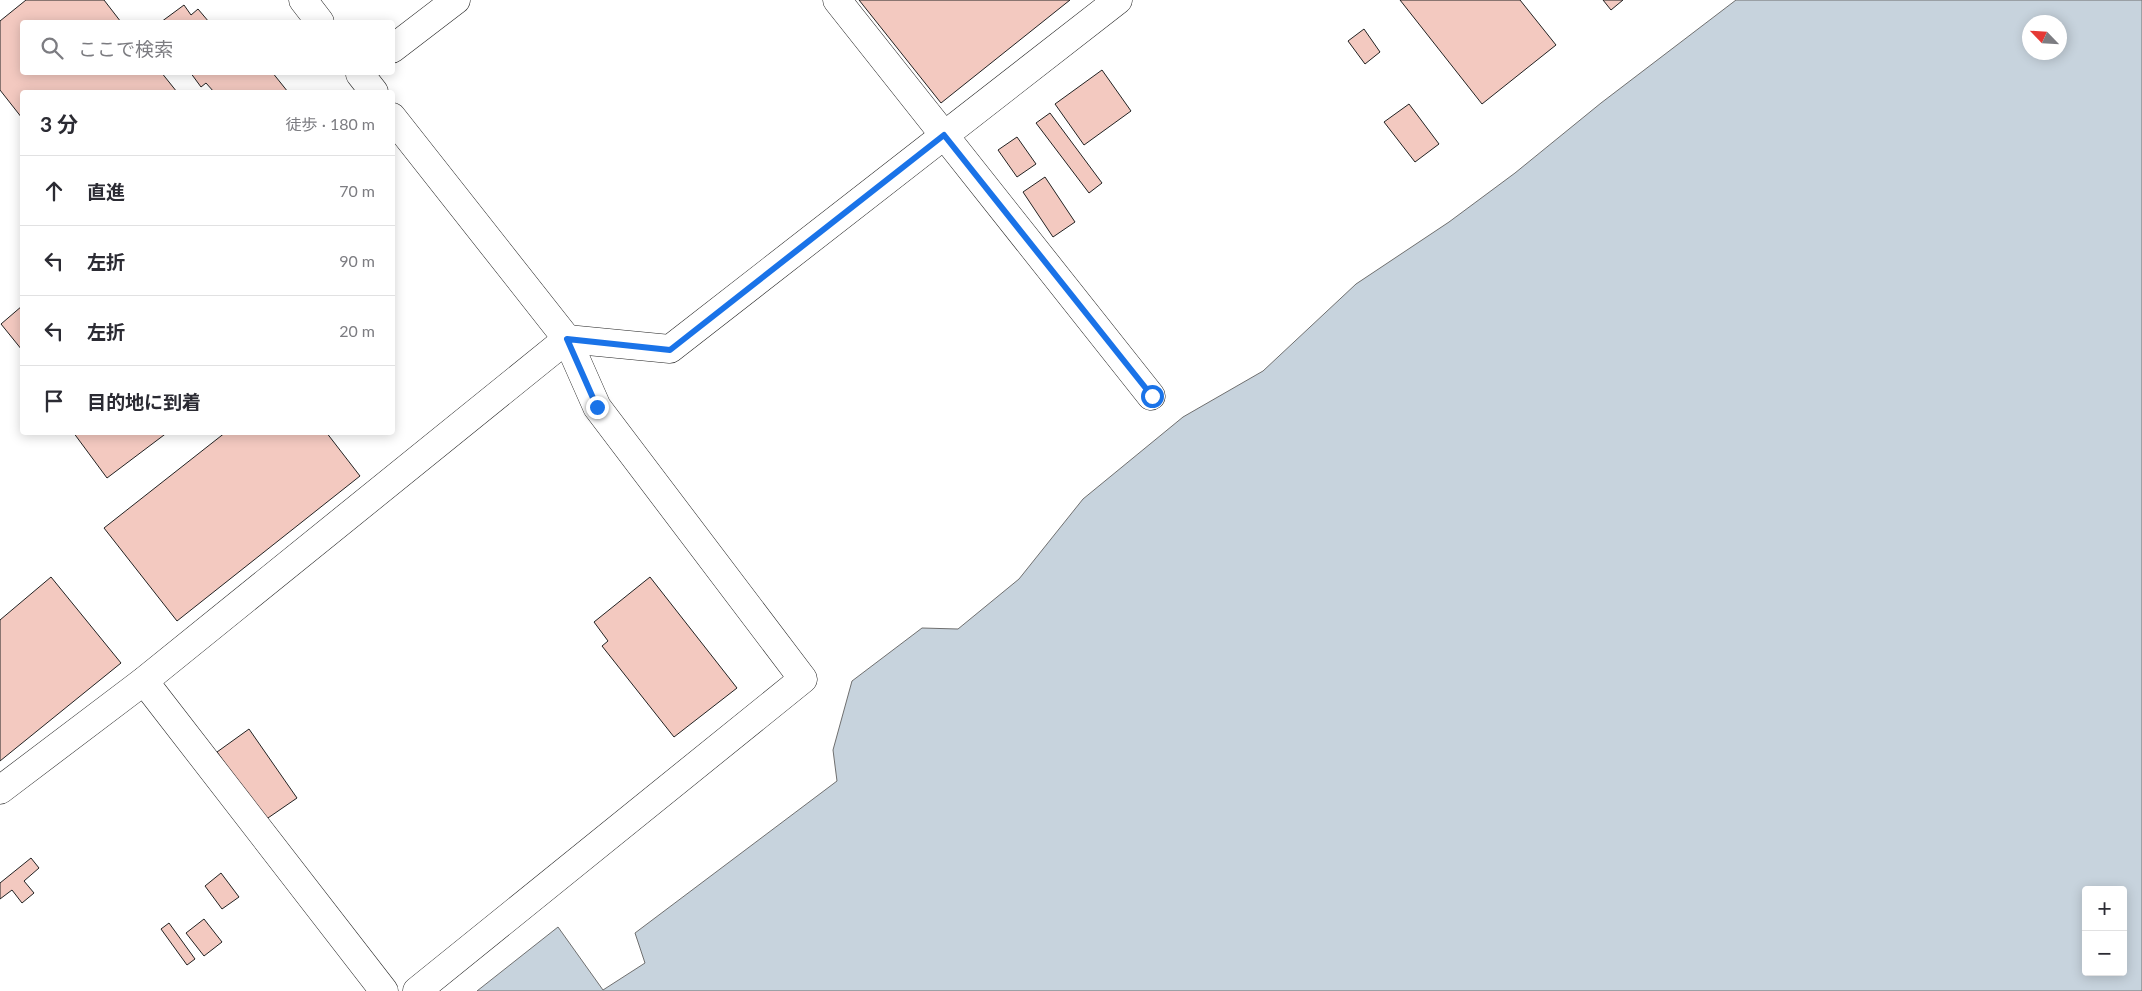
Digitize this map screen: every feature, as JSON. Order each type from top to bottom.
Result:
[{"type":"street","points":[[303,0],[318,20]]},
{"type":"street","points":[[395,47],[456,0]]},
{"type":"street","points":[[837,0],[1152,396]]},
{"type":"street","points":[[0,790],[144,681],[567,339],[670,350],[1118,0]]},
{"type":"street","points":[[395,121],[567,339],[597,407],[803,679],[417,991]]},
{"type":"street","points":[[144,681],[384,991]]},
{"type":"shaded area","points":[[1736,0],[2142,0],[2142,991],[477,991],[558,927],[603,990],[645,963],[635,933],[837,781],[833,750],[852,681],[922,628],[958,629],[1019,579],[1083,499],[1183,417],[1263,371],[1356,284],[1449,222],[1515,173],[1601,103]]},
{"type":"building","points":[[26,0],[104,0],[119,20],[20,20],[20,75],[163,75],[175,90],[20,90],[20,115],[0,90],[0,21]]},
{"type":"building","points":[[859,0],[1070,0],[941,103]]},
{"type":"building","points":[[1400,0],[1520,0],[1556,45],[1482,104]]},
{"type":"building","points":[[1603,0],[1623,0],[1611,10]]},
{"type":"building","points":[[184,5],[191,15],[198,9],[207,20],[164,20]]},
{"type":"building","points":[[1364,29],[1380,52],[1365,64],[1348,41]]},
{"type":"building","points":[[1102,70],[1131,111],[1084,145],[1055,104]]},
{"type":"building","points":[[192,75],[274,75],[286,90],[212,90],[206,83],[201,87]]},
{"type":"building","points":[[1409,104],[1439,144],[1415,162],[1384,122]]},
{"type":"building","points":[[1050,113],[1102,183],[1089,193],[1036,123]]},
{"type":"building","points":[[1017,137],[1036,164],[1017,177],[998,150]]},
{"type":"building","points":[[1045,177],[1075,222],[1053,237],[1023,192]]},
{"type":"building","points":[[20,308],[20,348],[1,324]]},
{"type":"building","points":[[75,435],[164,435],[107,478]]},
{"type":"building","points":[[222,435],[328,435],[360,476],[177,621],[104,528]]},
{"type":"building","points":[[51,577],[121,663],[0,761],[0,620]]},
{"type":"building","points":[[650,577],[737,688],[674,737],[602,646],[608,641],[594,622]]},
{"type":"building","points":[[249,729],[297,798],[265,820],[217,752]]},
{"type":"building","points":[[31,858],[39,868],[24,881],[34,893],[22,903],[12,890],[0,899],[0,883]]},
{"type":"building","points":[[221,873],[239,897],[222,909],[205,886]]},
{"type":"building","points":[[204,919],[222,942],[204,956],[186,933]]},
{"type":"building","points":[[169,923],[195,959],[187,965],[161,929]]},
{"type":"route","points":[[597,407],[567,339],[670,350],[944,135],[1152,396]]}]
